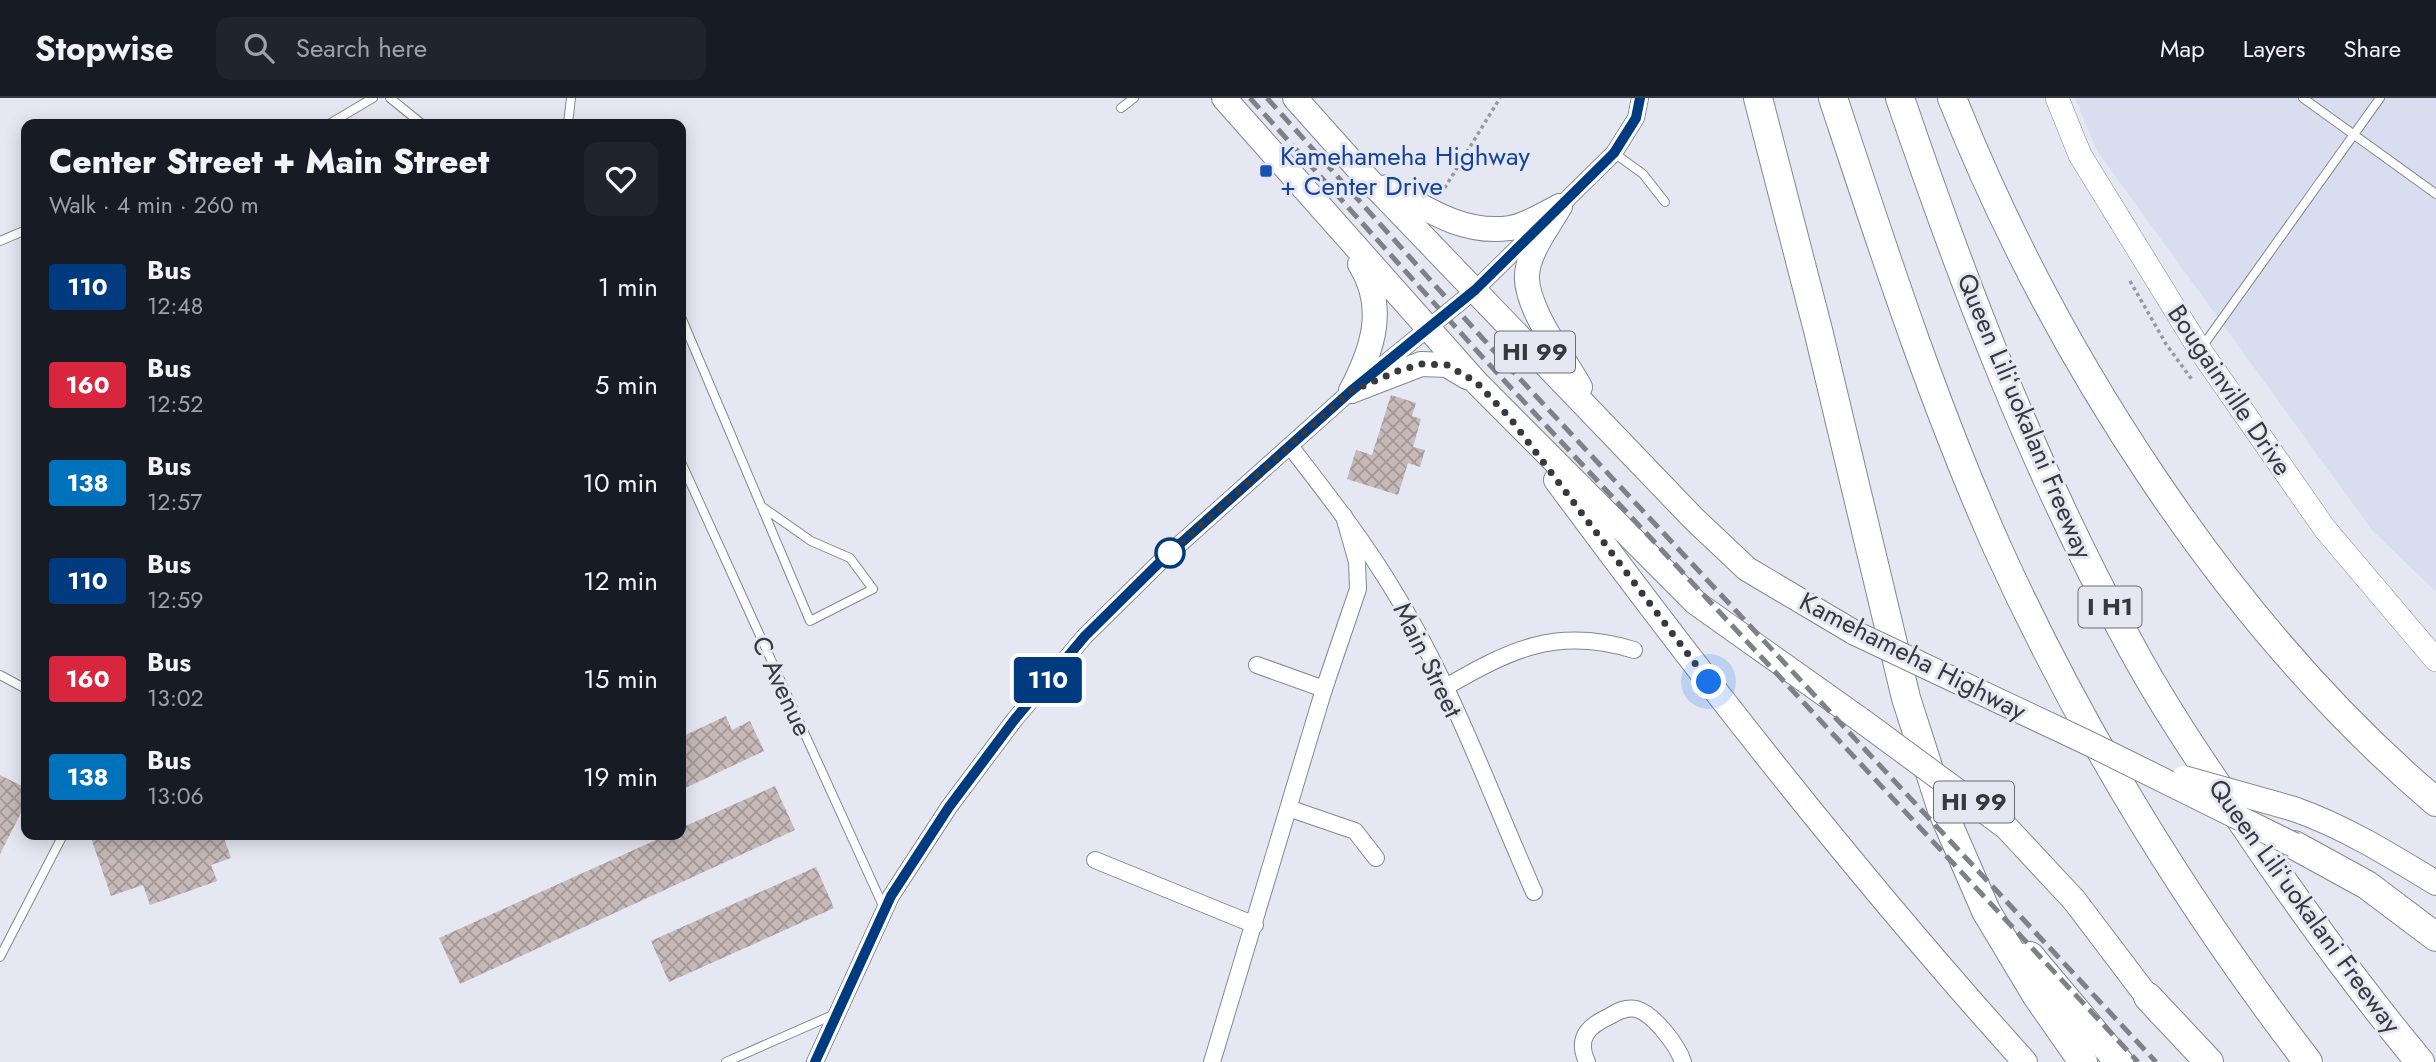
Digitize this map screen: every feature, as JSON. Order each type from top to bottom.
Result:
[{"type":"highway","points":[[1758,98],[1821,343],[1906,698],[1942,810],[1986,911],[2037,996],[2083,1062]]},
{"type":"highway","name":"I H1","points":[[1833,98],[1912,335],[1940,408],[1997,546],[2044,644],[2112,769],[2195,907],[2308,1062]]},
{"type":"highway","name":"Queen Liliʻuokalani Freeway","points":[[1900,98],[1973,302],[2026,433],[2074,538],[2127,640],[2185,738],[2298,905],[2420,1062]]},
{"type":"highway","points":[[1952,98],[1978,164],[2020,247],[2125,432],[2199,545],[2286,652],[2436,802]]},
{"type":"highway","points":[[2125,432],[2260,607],[2361,713],[2436,781]]},
{"type":"highway","points":[[1942,810],[1989,880],[2032,960],[2119,1062]]},
{"type":"highway","points":[[2294,845],[2338,864],[2436,937]]},
{"type":"highway","points":[[2148,997],[2208,1062]]},
{"type":"main road","name":"HI 99","points":[[1224,98],[1476,382],[1696,603],[2006,827],[2074,900],[2148,997],[2193,1062]]},
{"type":"main road","name":"Kamehameha Highway","points":[[1295,98],[1361,172],[1694,519],[1747,569],[1855,633],[2126,761],[2294,845]]},
{"type":"main road","points":[[1361,172],[1445,219],[1481,229],[1512,228],[1560,206]]},
{"type":"main road","points":[[1560,206],[1535,250],[1527,275],[1535,309],[1595,415]]},
{"type":"main road","points":[[1328,214],[1373,285],[1375,318],[1367,360],[1351,391]]},
{"type":"main road","points":[[1351,391],[1421,364],[1447,365],[1476,382]]},
{"type":"main road","points":[[1510,418],[1657,616],[1778,769],[1923,950],[2025,1062]]},
{"type":"main road","points":[[2126,761],[2324,819],[2436,883]]},
{"type":"main road","points":[[2338,864],[2385,884],[2436,922]]},
{"type":"street","points":[[815,1062],[884,910],[949,807],[1015,719],[1085,636],[1162,560],[1351,391],[1475,290],[1614,153],[1636,118],[1640,98]]},
{"type":"street","name":"Bougainville Drive","points":[[2057,98],[2080,155],[2200,350],[2325,529],[2436,660]]},
{"type":"street","name":"Main Street","points":[[1290,446],[1344,516],[1396,594],[1444,688],[1534,892]]},
{"type":"street","points":[[1212,1062],[1291,809],[1324,689],[1358,589],[1357,562],[1344,516]]},
{"type":"street","points":[[1444,688],[1496,658],[1541,642],[1588,640],[1634,650]]},
{"type":"street","points":[[1257,665],[1324,689]]},
{"type":"street","points":[[1291,809],[1355,831],[1376,858]]},
{"type":"street","points":[[1095,860],[1255,925]]},
{"type":"street","points":[[1587,1062],[1582,1042],[1586,1031],[1595,1022],[1630,1009],[1648,1016],[1678,1051],[1683,1062]]},
{"type":"lane","points":[[337,119],[373,98]]},
{"type":"lane","points":[[390,98],[396,100],[417,119]]},
{"type":"lane","points":[[569,119],[572,98]]},
{"type":"lane","points":[[1121,108],[1134,98]]},
{"type":"lane","points":[[2302,98],[2355,133],[2436,194]]},
{"type":"lane","points":[[2200,350],[2380,98]]},
{"type":"lane","points":[[1614,153],[1643,174],[1665,202]]},
{"type":"lane","points":[[0,241],[21,232]]},
{"type":"lane","name":"C Avenue","points":[[686,329],[761,506],[810,621],[873,589],[850,558],[811,541],[761,506]]},
{"type":"lane","name":"C Avenue","points":[[686,473],[884,910]]},
{"type":"lane","points":[[0,675],[21,686]]},
{"type":"lane","points":[[0,957],[60,840]]},
{"type":"lane","points":[[726,1062],[836,1013]]},
{"type":"path","points":[[1438,198],[1500,98]]},
{"type":"shaded area","points":[[2075,98],[2436,98],[2436,592],[2372,530],[2097,151]]},
{"type":"building","points":[[1391,395],[1416,403],[1412,416],[1421,419],[1413,447],[1425,450],[1420,467],[1408,463],[1398,495],[1347,479],[1356,450],[1372,455]]},
{"type":"building","points":[[726,716],[732,730],[750,721],[764,751],[686,788],[686,735]]},
{"type":"building","points":[[0,775],[21,786],[21,813],[0,854]]},
{"type":"building","points":[[775,786],[795,830],[460,984],[439,938],[656,840],[686,840],[686,826]]},
{"type":"building","points":[[92,840],[225,840],[231,858],[211,865],[217,881],[150,905],[143,885],[111,896]]},
{"type":"building","points":[[816,867],[834,908],[669,982],[651,941]]},
{"type":"railway","points":[[1250,98],[1486,361],[2138,1062]]},
{"type":"railway","points":[[1267,98],[1494,351],[2156,1062]]},
{"type":"bus line","name":"110","points":[[815,1062],[891,896],[949,807],[1015,719],[1085,636],[1162,560],[1351,391],[1475,290],[1614,153],[1636,118],[1640,98]]},
{"type":"place","name":"Kamehameha Highway + Center Drive","points":[[1266,171]]},
{"type":"route","points":[[1170,553],[1162,560],[1351,391],[1421,364],[1447,365],[1476,382],[1510,418],[1709,682]]}]
